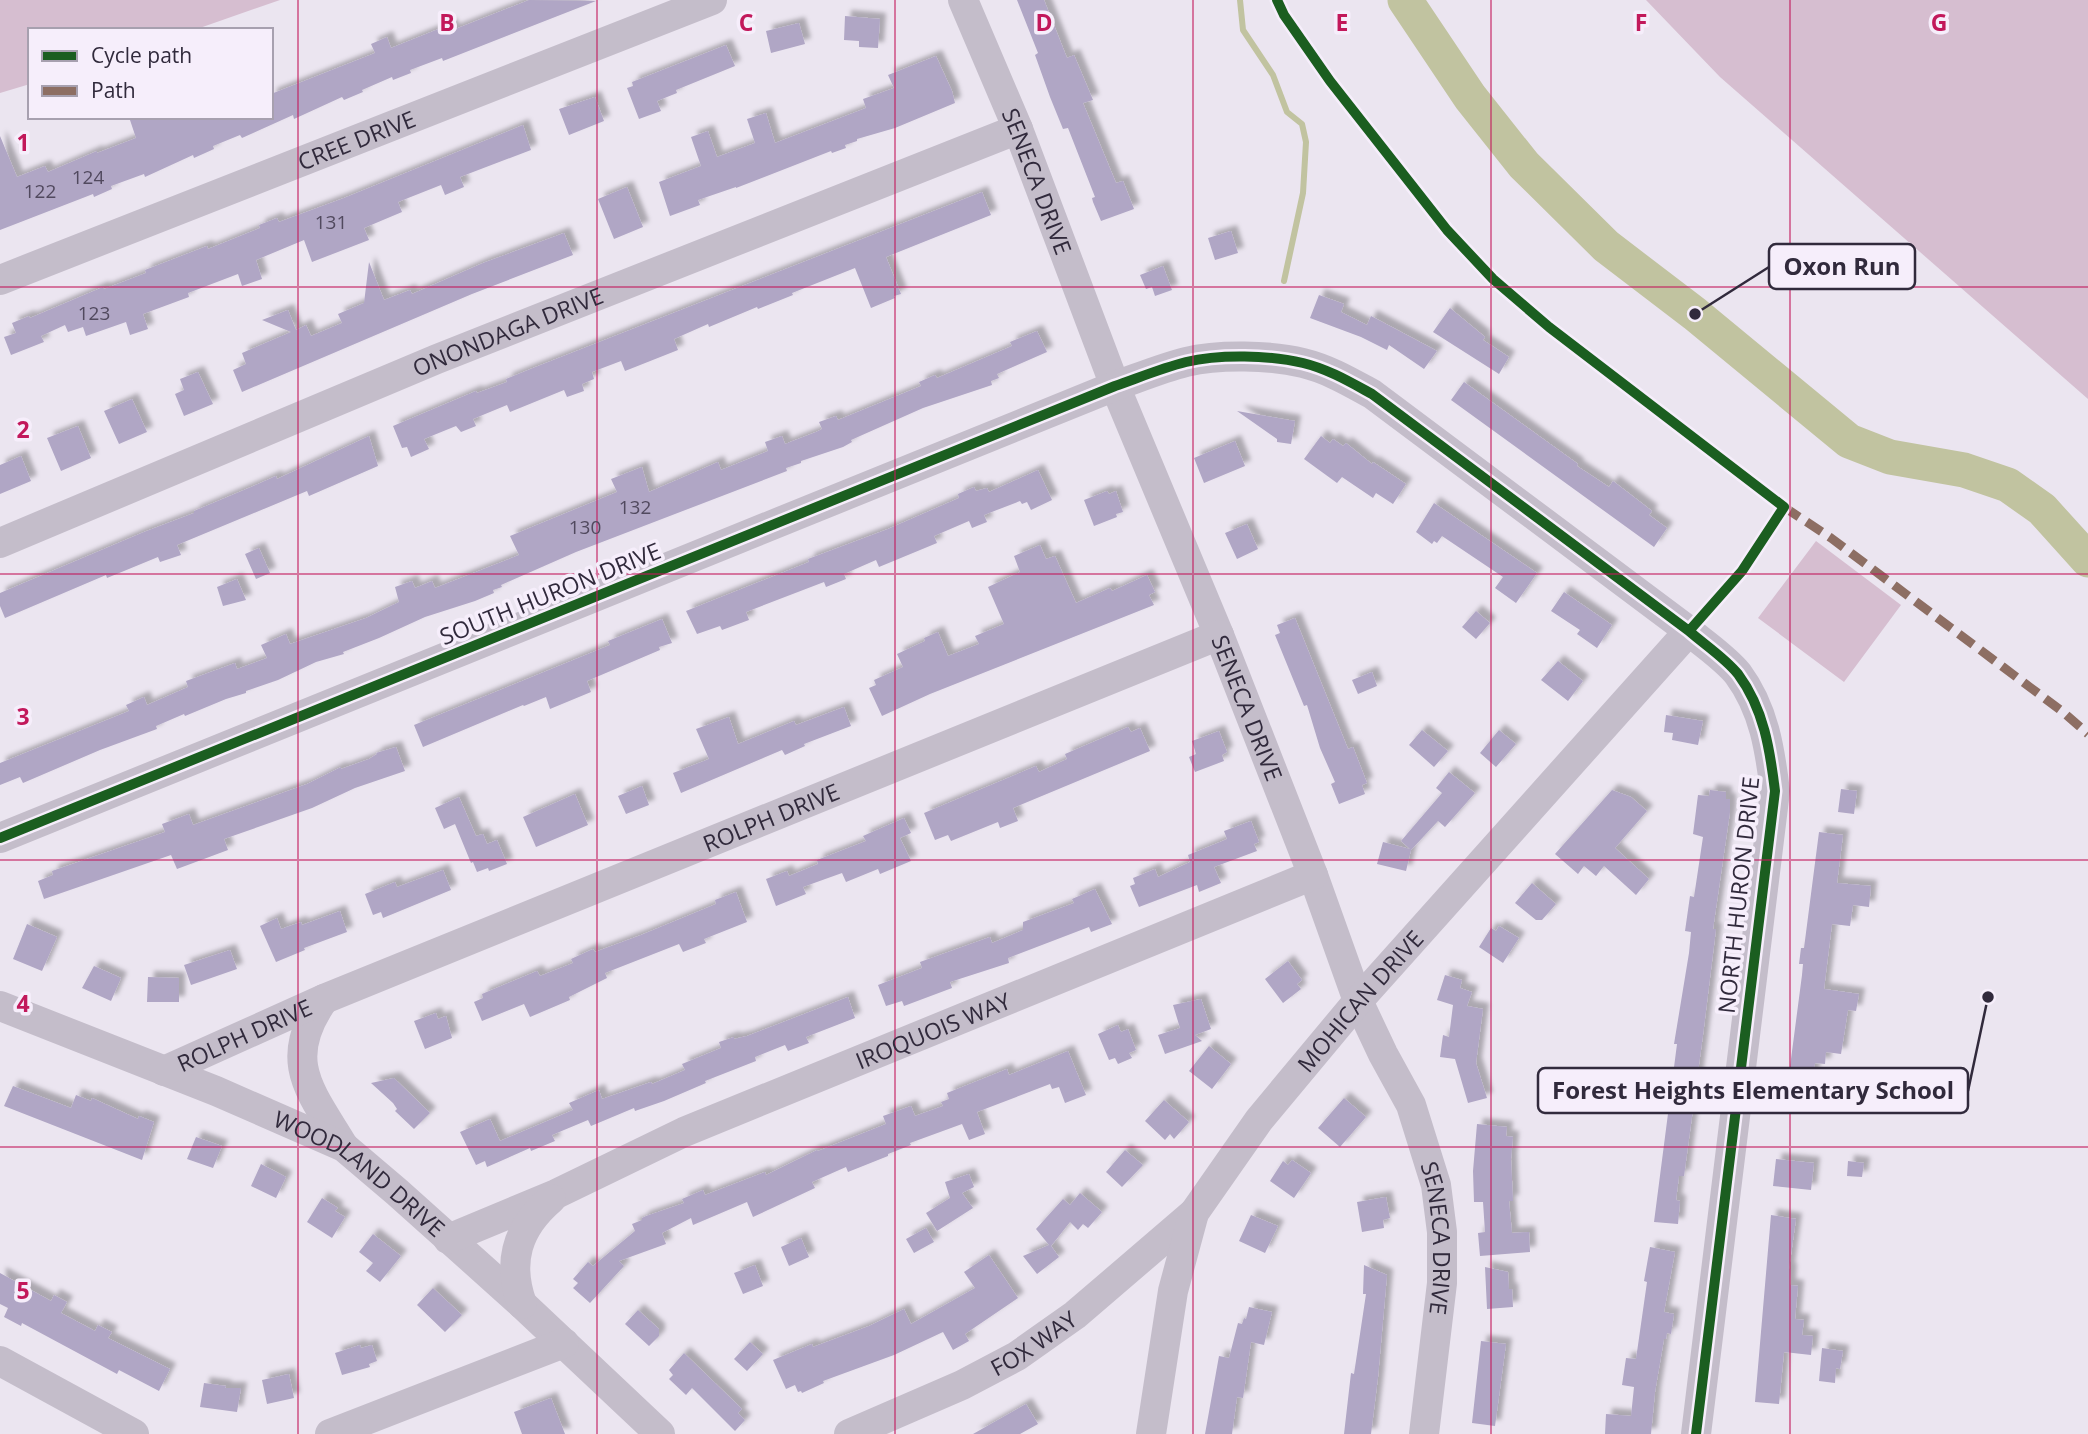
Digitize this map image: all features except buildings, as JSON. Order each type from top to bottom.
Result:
[{"type":"street","name":"CREE DRIVE","points":[[0,281],[712,0]]},
{"type":"street","name":"SENECA DRIVE","points":[[963,0],[1018,129],[1115,386],[1219,635],[1313,875],[1358,1001],[1382,1054],[1411,1105],[1436,1185],[1442,1231],[1442,1283],[1424,1434]]},
{"type":"street","name":"ONONDAGA DRIVE","points":[[0,543],[437,359],[1018,129]]},
{"type":"street","name":"NORTH HURON DRIVE","points":[[1115,386],[1187,362],[1223,358],[1269,358],[1304,363],[1341,377],[1372,394],[1689,631],[1737,673],[1755,704],[1770,745],[1775,791],[1696,1434]]},
{"type":"street","name":"SOUTH HURON DRIVE","points":[[0,838],[1115,386]]},
{"type":"street","name":"MOHICAN DRIVE","points":[[1152,1434],[1173,1290],[1194,1213],[1259,1121],[1358,1001],[1689,631]]},
{"type":"street","name":"ROLPH DRIVE","points":[[164,1071],[324,999],[1219,635]]},
{"type":"street","name":"IROQUOIS WAY","points":[[448,1239],[556,1194],[684,1132],[1313,875]]},
{"type":"street","name":"ROLPH DRIVE","points":[[324,999],[310,1019],[302,1064],[311,1094],[344,1147]]},
{"type":"street","name":"WOODLAND DRIVE","points":[[0,1006],[344,1147],[522,1304],[660,1434]]},
{"type":"street","name":"IROQUOIS WAY","points":[[522,1304],[515,1284],[516,1246],[539,1209],[556,1194]]},
{"type":"street","name":"FOX WAY","points":[[849,1434],[929,1400],[1017,1356],[1075,1315],[1194,1213]]},
{"type":"street","points":[[330,1434],[564,1343]]},
{"type":"street","points":[[0,1361],[134,1434]]},
{"type":"shaded area","points":[[0,0],[280,0],[200,28],[28,28],[28,85],[0,93]]},
{"type":"shaded area","points":[[1646,0],[2088,0],[2088,399],[1720,77]]},
{"type":"shaded area","points":[[1816,541],[1901,605],[1844,682],[1758,618]]},
{"type":"waterway","points":[[1240,0],[1243,30],[1273,75],[1287,112],[1302,124],[1306,142],[1303,193],[1284,281]]},
{"type":"waterway","points":[[1405,0],[1470,97],[1524,165],[1606,246],[1695,314],[1849,441],[1890,457],[1964,470],[2008,485],[2042,509],[2088,560]]},
{"type":"marked path","points":[[1784,507],[1831,538],[2063,712],[2088,734]]},
{"type":"cycle path","points":[[1277,0],[1284,15],[1330,81],[1447,230],[1493,279],[1549,327],[1784,507],[1742,571],[1689,631]]},
{"type":"cycle path","points":[[0,838],[1150,373],[1199,359],[1244,356],[1275,358],[1321,369],[1372,394],[1689,631],[1738,674],[1760,716],[1768,745],[1775,791],[1696,1434]]},
{"type":"place","name":"Oxon Run","points":[[1695,314]]},
{"type":"place","name":"Forest Heights Elementary School","points":[[1988,997]]}]
